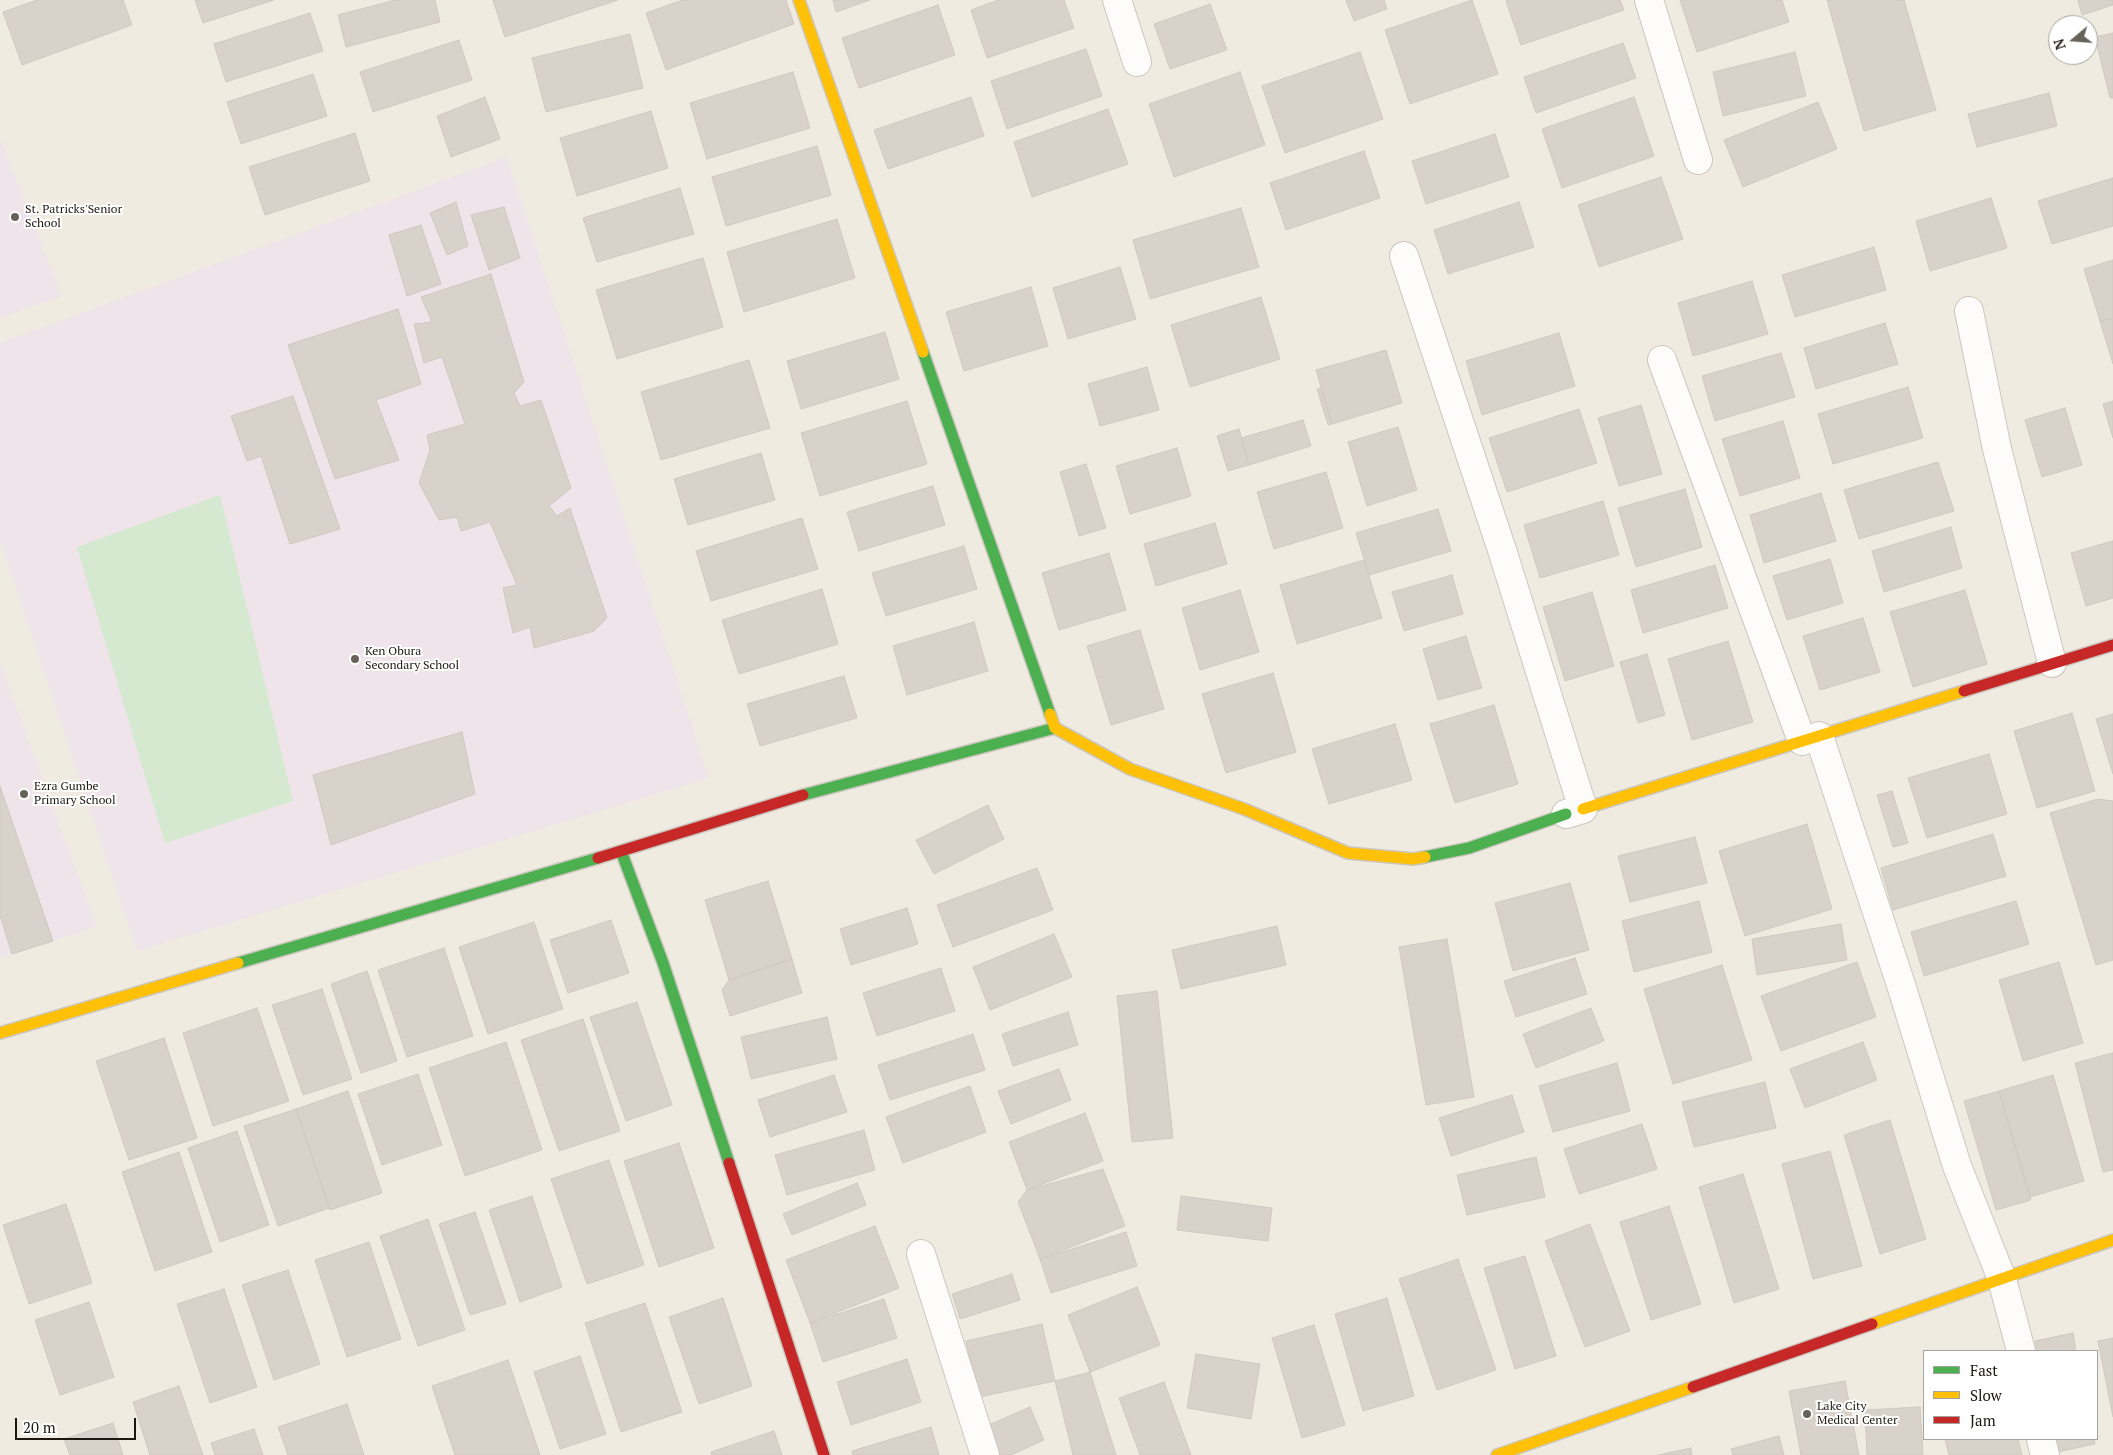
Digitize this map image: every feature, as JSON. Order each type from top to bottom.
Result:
[{"type":"street","points":[[799,0],[1055,728],[1130,769],[1244,809],[1348,853],[1413,859],[1469,848],[1575,812],[2113,645]]},
{"type":"street","points":[[1118,0],[1137,62]]},
{"type":"street","points":[[1649,0],[1698,160]]},
{"type":"street","points":[[1404,256],[1503,553],[1575,812]]},
{"type":"street","points":[[1969,311],[1997,449],[2052,663]]},
{"type":"street","points":[[1662,360],[1810,738],[1902,988],[1956,1166],[2002,1279],[2021,1350]]},
{"type":"street","points":[[0,1033],[620,851],[806,794],[1055,728]]},
{"type":"street","points":[[620,851],[663,963],[824,1455]]},
{"type":"street","points":[[1497,1455],[2113,1240]]},
{"type":"street","points":[[921,1254],[984,1455]]},
{"type":"street","points":[[2042,1440],[2045,1455]]},
{"type":"shaded area","name":"St. Patricks'Senior School","points":[[0,138],[62,296],[0,318]]},
{"type":"shaded area","name":"Ken Obura Secondary School","points":[[507,157],[709,778],[137,951],[0,540],[0,343]]},
{"type":"shaded area","name":"Ezra Gumbe Primary School","points":[[0,662],[97,927],[0,957]]},
{"type":"green space","points":[[220,495],[293,801],[165,843],[77,547]]},
{"type":"building","points":[[37,0],[123,0],[132,25],[22,65],[3,12]]},
{"type":"building","points":[[195,0],[274,0],[203,23]]},
{"type":"building","points":[[395,0],[435,0],[440,22],[346,47],[338,15]]},
{"type":"building","points":[[493,0],[618,0],[505,37]]},
{"type":"building","points":[[683,0],[786,0],[794,24],[666,70],[646,13]]},
{"type":"building","points":[[833,0],[870,0],[836,12]]},
{"type":"building","points":[[998,0],[1064,0],[1074,28],[987,58],[971,10]]},
{"type":"building","points":[[1346,0],[1384,0],[1387,9],[1354,21]]},
{"type":"building","points":[[1472,0],[1498,74],[1410,104],[1385,30]]},
{"type":"building","points":[[1620,0],[1624,10],[1521,45],[1506,1]]},
{"type":"building","points":[[1680,0],[1782,0],[1789,22],[1697,52]]},
{"type":"building","points":[[1827,0],[1904,0],[1936,110],[1864,131]]},
{"type":"building","points":[[2078,0],[2113,0],[2113,5],[2082,15]]},
{"type":"building","points":[[1210,4],[1227,50],[1170,69],[1154,24]]},
{"type":"building","points":[[938,5],[955,55],[859,88],[842,38]]},
{"type":"building","points":[[310,13],[323,51],[226,82],[214,44]]},
{"type":"building","points":[[2113,33],[2113,98],[2110,98],[2098,49],[2098,36]]},
{"type":"building","points":[[630,34],[643,88],[546,112],[532,58]]},
{"type":"building","points":[[459,40],[472,80],[373,112],[360,72]]},
{"type":"building","points":[[1623,43],[1636,78],[1536,113],[1524,77]]},
{"type":"building","points":[[1086,49],[1102,96],[1007,129],[991,81]]},
{"type":"building","points":[[1360,52],[1383,119],[1285,153],[1262,86]]},
{"type":"building","points":[[1795,52],[1806,96],[1723,116],[1713,72]]},
{"type":"building","points":[[793,72],[810,128],[707,159],[690,103]]},
{"type":"building","points":[[1240,72],[1265,145],[1174,177],[1149,104]]},
{"type":"building","points":[[313,74],[327,116],[241,144],[227,102]]},
{"type":"building","points":[[2049,93],[2057,126],[1977,147],[1968,114]]},
{"type":"building","points":[[485,97],[500,139],[451,157],[437,116]]},
{"type":"building","points":[[971,97],[984,136],[888,169],[874,130]]},
{"type":"building","points":[[1634,97],[1654,156],[1562,188],[1542,129]]},
{"type":"building","points":[[1818,102],[1837,149],[1743,187],[1724,140]]},
{"type":"building","points":[[1108,109],[1128,164],[1032,197],[1014,142]]},
{"type":"building","points":[[651,111],[668,168],[577,196],[560,138]]},
{"type":"building","points":[[355,133],[370,181],[265,215],[249,167]]},
{"type":"building","points":[[1495,134],[1509,177],[1426,204],[1412,161]]},
{"type":"building","points":[[817,146],[831,195],[726,226],[712,177]]},
{"type":"building","points":[[1364,151],[1380,198],[1286,230],[1270,183]]},
{"type":"building","points":[[1661,177],[1683,239],[1599,267],[1578,205]]},
{"type":"building","points":[[2113,178],[2113,226],[2052,244],[2038,201]]},
{"type":"building","points":[[680,188],[694,234],[597,262],[583,218]]},
{"type":"building","points":[[1991,198],[2007,248],[1930,271],[1916,221]]},
{"type":"building","points":[[456,202],[468,246],[447,255],[430,213]]},
{"type":"building","points":[[1519,202],[1534,247],[1448,274],[1434,230]]},
{"type":"building","points":[[504,207],[520,258],[489,270],[471,215]]},
{"type":"building","points":[[1241,208],[1259,267],[1150,299],[1133,240]]},
{"type":"building","points":[[837,219],[855,278],[744,312],[727,252]]},
{"type":"building","points":[[421,225],[441,284],[407,296],[389,235]]},
{"type":"building","points":[[1874,247],[1886,290],[1795,317],[1782,275]]},
{"type":"building","points":[[703,258],[723,327],[617,359],[596,290]]},
{"type":"building","points":[[2113,260],[2113,318],[2100,321],[2084,269]]},
{"type":"building","points":[[1120,267],[1136,319],[1068,339],[1053,288]]},
{"type":"building","points":[[491,274],[524,382],[514,393],[520,406],[541,400],[571,488],[549,506],[557,516],[570,508],[607,618],[594,631],[534,648],[530,627],[513,633],[503,588],[517,585],[490,522],[461,531],[457,517],[439,520],[419,483],[430,450],[427,435],[465,424],[442,357],[424,363],[414,324],[432,322],[421,297]]},
{"type":"building","points":[[1752,281],[1768,334],[1693,356],[1678,303]]},
{"type":"building","points":[[1031,287],[1048,346],[964,371],[946,312]]},
{"type":"building","points":[[1261,297],[1280,359],[1190,387],[1171,325]]},
{"type":"building","points":[[398,309],[421,384],[376,400],[399,460],[335,479],[288,345]]},
{"type":"building","points":[[2113,318],[2113,364],[2100,321]]},
{"type":"building","points":[[1885,323],[1898,364],[1816,389],[1804,348]]},
{"type":"building","points":[[885,332],[899,379],[801,409],[787,361]]},
{"type":"building","points":[[1559,333],[1575,386],[1482,415],[1466,361]]},
{"type":"building","points":[[1386,350],[1402,403],[1332,424],[1316,370]]},
{"type":"building","points":[[1781,353],[1795,397],[1715,421],[1702,376]]},
{"type":"building","points":[[749,360],[770,428],[661,460],[641,392]]},
{"type":"building","points":[[1147,367],[1159,410],[1100,426],[1088,384]]},
{"type":"building","points":[[1908,387],[1923,438],[1833,464],[1818,414]]},
{"type":"building","points":[[1321,388],[1332,424],[1328,425],[1317,389]]},
{"type":"building","points":[[293,396],[340,529],[290,544],[261,456],[247,461],[231,416]]},
{"type":"building","points":[[907,401],[927,464],[820,496],[801,433]]},
{"type":"building","points":[[2113,401],[2113,438],[2103,404]]},
{"type":"building","points":[[1641,405],[1662,474],[1619,486],[1598,418]]},
{"type":"building","points":[[2065,408],[2082,465],[2042,477],[2025,420]]},
{"type":"building","points":[[1579,409],[1597,463],[1507,492],[1489,438]]},
{"type":"building","points":[[1303,420],[1311,446],[1249,465],[1241,438]]},
{"type":"building","points":[[1783,421],[1800,478],[1740,496],[1722,439]]},
{"type":"building","points":[[1398,427],[1417,490],[1367,506],[1348,442]]},
{"type":"building","points":[[1239,429],[1249,465],[1228,471],[1217,436]]},
{"type":"building","points":[[1177,448],[1191,496],[1130,514],[1116,466]]},
{"type":"building","points":[[761,453],[775,500],[688,525],[674,479]]},
{"type":"building","points":[[1938,462],[1954,511],[1859,539],[1844,490]]},
{"type":"building","points":[[1086,464],[1106,528],[1079,536],[1060,472]]},
{"type":"building","points":[[1326,472],[1343,528],[1274,549],[1257,492]]},
{"type":"building","points":[[933,486],[945,525],[859,551],[847,512]]},
{"type":"building","points":[[1685,489],[1702,547],[1636,567],[1618,508]]},
{"type":"building","points":[[1821,493],[1836,541],[1764,563],[1750,515]]},
{"type":"building","points":[[1603,501],[1619,555],[1540,578],[1524,525]]},
{"type":"building","points":[[1438,509],[1451,551],[1369,575],[1356,533]]},
{"type":"building","points":[[802,518],[818,569],[711,601],[696,551]]},
{"type":"building","points":[[1215,523],[1227,564],[1156,586],[1144,544]]},
{"type":"building","points":[[1951,527],[1962,568],[1884,592],[1872,551]]},
{"type":"building","points":[[2113,541],[2113,598],[2086,606],[2071,553]]},
{"type":"building","points":[[964,546],[977,589],[886,616],[872,573]]},
{"type":"building","points":[[1109,553],[1126,610],[1059,630],[1042,573]]},
{"type":"building","points":[[1830,559],[1843,603],[1787,620],[1773,576]]},
{"type":"building","points":[[1364,560],[1382,618],[1297,644],[1280,585]]},
{"type":"building","points":[[1715,565],[1728,608],[1643,633],[1631,590]]},
{"type":"building","points":[[1452,575],[1463,614],[1404,631],[1392,592]]},
{"type":"building","points":[[822,589],[838,644],[739,674],[722,620]]},
{"type":"building","points":[[1240,590],[1259,652],[1200,670],[1182,608]]},
{"type":"building","points":[[1965,590],[1987,664],[1913,687],[1890,612]]},
{"type":"building","points":[[1592,592],[1614,666],[1565,681],[1543,607]]},
{"type":"building","points":[[1863,618],[1880,672],[1820,690],[1803,636]]},
{"type":"building","points":[[974,622],[988,671],[907,695],[893,646]]},
{"type":"building","points":[[1140,630],[1164,709],[1111,725],[1087,646]]},
{"type":"building","points":[[1466,636],[1482,688],[1438,700],[1423,649]]},
{"type":"building","points":[[1728,641],[1753,722],[1692,740],[1668,659]]},
{"type":"building","points":[[1647,654],[1665,715],[1638,723],[1620,662]]},
{"type":"building","points":[[1273,673],[1296,752],[1226,773],[1202,694]]},
{"type":"building","points":[[844,676],[857,718],[760,746],[747,704]]},
{"type":"building","points":[[1494,705],[1518,784],[1455,803],[1430,724]]},
{"type":"building","points":[[2072,713],[2095,791],[2037,808],[2014,731]]},
{"type":"building","points":[[2113,714],[2113,774],[2096,719]]},
{"type":"building","points":[[1395,724],[1412,780],[1329,804],[1312,749]]},
{"type":"building","points":[[462,732],[475,794],[331,845],[313,775]]},
{"type":"building","points":[[1989,754],[2007,814],[1927,838],[1908,778]]},
{"type":"building","points":[[0,786],[53,941],[12,954],[0,915]]},
{"type":"building","points":[[1892,791],[1908,843],[1893,847],[1877,795]]},
{"type":"building","points":[[2098,799],[2113,801],[2113,960],[2096,965],[2050,813]]},
{"type":"building","points":[[988,805],[1004,839],[934,874],[916,840]]},
{"type":"building","points":[[1807,824],[1832,909],[1745,936],[1719,851]]},
{"type":"building","points":[[1993,834],[2006,876],[1893,910],[1881,868]]},
{"type":"building","points":[[1695,837],[1707,883],[1630,902],[1618,856]]},
{"type":"building","points":[[1037,868],[1053,910],[953,947],[937,905]]},
{"type":"building","points":[[768,881],[792,959],[729,980],[705,900]]},
{"type":"building","points":[[1570,883],[1589,950],[1513,971],[1495,903]]},
{"type":"building","points":[[1699,901],[1712,952],[1634,972],[1622,921]]},
{"type":"building","points":[[2016,901],[2029,944],[1924,976],[1911,932]]},
{"type":"building","points":[[907,908],[918,944],[851,965],[840,929]]},
{"type":"building","points":[[611,920],[629,973],[568,993],[550,940]]},
{"type":"building","points":[[534,922],[563,1009],[488,1034],[459,947]]},
{"type":"building","points":[[1841,924],[1847,960],[1757,975],[1752,939]]},
{"type":"building","points":[[1277,926],[1286,965],[1181,989],[1172,950]]},
{"type":"building","points":[[1054,934],[1072,977],[990,1010],[973,967]]},
{"type":"building","points":[[1447,939],[1474,1097],[1426,1105],[1399,947]]},
{"type":"building","points":[[444,948],[473,1036],[407,1057],[378,970]]},
{"type":"building","points":[[1575,958],[1587,994],[1516,1017],[1504,981]]},
{"type":"building","points":[[792,959],[802,993],[730,1016],[722,990],[729,980]]},
{"type":"building","points":[[1857,962],[1876,1017],[1781,1051],[1761,996]]},
{"type":"building","points":[[2059,962],[2083,1043],[2023,1061],[1999,980]]},
{"type":"building","points":[[1722,965],[1752,1060],[1673,1084],[1644,989]]},
{"type":"building","points":[[941,968],[955,1011],[877,1036],[863,993]]},
{"type":"building","points":[[367,971],[397,1061],[361,1073],[331,984]]},
{"type":"building","points":[[322,989],[352,1079],[303,1095],[272,1005]]},
{"type":"building","points":[[1157,991],[1173,1138],[1132,1142],[1117,996]]},
{"type":"building","points":[[637,1002],[672,1105],[626,1121],[590,1017]]},
{"type":"building","points":[[257,1008],[289,1101],[213,1126],[183,1033]]},
{"type":"building","points":[[1591,1008],[1604,1041],[1536,1068],[1523,1034]]},
{"type":"building","points":[[1068,1012],[1078,1045],[1013,1066],[1002,1034]]},
{"type":"building","points":[[827,1017],[837,1059],[751,1079],[741,1037]]},
{"type":"building","points":[[583,1019],[620,1131],[559,1151],[521,1040]]},
{"type":"building","points":[[973,1034],[985,1070],[890,1100],[878,1065]]},
{"type":"building","points":[[164,1038],[197,1138],[129,1160],[96,1061]]},
{"type":"building","points":[[506,1042],[542,1150],[465,1176],[429,1068]]},
{"type":"building","points":[[1863,1042],[1877,1080],[1805,1108],[1790,1069]]},
{"type":"building","points":[[2113,1053],[2113,1170],[2103,1172],[2075,1063]]},
{"type":"building","points":[[1617,1063],[1630,1111],[1553,1132],[1539,1086]]},
{"type":"building","points":[[1059,1069],[1071,1100],[1011,1124],[998,1091]]},
{"type":"building","points":[[418,1074],[442,1145],[382,1165],[358,1094]]},
{"type":"building","points":[[834,1075],[847,1112],[770,1137],[758,1100]]},
{"type":"building","points":[[2053,1075],[2084,1181],[2030,1197],[1999,1091]]},
{"type":"building","points":[[1765,1082],[1776,1128],[1694,1147],[1682,1102]]},
{"type":"building","points":[[970,1086],[986,1132],[903,1163],[886,1117]]},
{"type":"building","points":[[348,1091],[382,1193],[330,1210],[296,1109]]},
{"type":"building","points":[[1999,1091],[2031,1200],[1996,1210],[1964,1101]]},
{"type":"building","points":[[1512,1095],[1524,1132],[1451,1156],[1439,1118]]},
{"type":"building","points":[[296,1109],[329,1208],[278,1226],[244,1126]]},
{"type":"building","points":[[1085,1113],[1103,1161],[1027,1190],[1009,1142]]},
{"type":"building","points":[[1890,1120],[1926,1239],[1880,1254],[1844,1135]]},
{"type":"building","points":[[1642,1124],[1657,1169],[1579,1194],[1564,1149]]},
{"type":"building","points":[[864,1130],[875,1170],[787,1195],[775,1155]]},
{"type":"building","points":[[237,1131],[269,1225],[220,1242],[188,1148]]},
{"type":"building","points":[[679,1143],[714,1248],[659,1267],[624,1161]]},
{"type":"building","points":[[1830,1151],[1862,1266],[1813,1279],[1782,1164]]},
{"type":"building","points":[[179,1152],[212,1252],[155,1271],[122,1172]]},
{"type":"building","points":[[1536,1157],[1545,1197],[1467,1215],[1457,1175]]},
{"type":"building","points":[[609,1160],[644,1265],[587,1284],[551,1179]]},
{"type":"building","points":[[1103,1169],[1125,1226],[1040,1259],[1018,1202],[1027,1190]]},
{"type":"building","points":[[1743,1174],[1779,1289],[1734,1303],[1699,1187]]},
{"type":"building","points":[[857,1183],[866,1205],[792,1235],[783,1214]]},
{"type":"building","points":[[532,1196],[562,1287],[520,1302],[489,1210]]},
{"type":"building","points":[[1181,1196],[1272,1208],[1268,1241],[1177,1230]]},
{"type":"building","points":[[66,1204],[92,1283],[29,1304],[3,1225]]},
{"type":"building","points":[[1669,1206],[1701,1304],[1651,1320],[1620,1222]]},
{"type":"building","points":[[475,1212],[506,1304],[470,1315],[439,1224]]},
{"type":"building","points":[[428,1219],[465,1330],[418,1346],[380,1236]]},
{"type":"building","points":[[1590,1224],[1630,1331],[1585,1347],[1545,1241]]},
{"type":"building","points":[[875,1226],[899,1288],[810,1323],[786,1260]]},
{"type":"building","points":[[1126,1232],[1137,1266],[1051,1293],[1040,1259]]},
{"type":"building","points":[[369,1242],[401,1339],[347,1357],[315,1260]]},
{"type":"building","points":[[1525,1256],[1556,1356],[1515,1369],[1484,1268]]},
{"type":"building","points":[[1458,1259],[1496,1370],[1437,1390],[1399,1279]]},
{"type":"building","points":[[288,1270],[320,1364],[274,1380],[242,1285]]},
{"type":"building","points":[[1012,1274],[1020,1300],[960,1319],[952,1294]]},
{"type":"building","points":[[1137,1287],[1160,1345],[1090,1372],[1068,1315]]},
{"type":"building","points":[[224,1289],[257,1387],[210,1403],[177,1304]]},
{"type":"building","points":[[723,1298],[752,1386],[699,1404],[669,1317]]},
{"type":"building","points":[[1387,1298],[1414,1396],[1363,1411],[1335,1314]]},
{"type":"building","points":[[884,1299],[897,1338],[823,1362],[810,1323]]},
{"type":"building","points":[[89,1302],[114,1377],[60,1395],[35,1320]]},
{"type":"building","points":[[645,1303],[682,1412],[621,1432],[585,1323]]},
{"type":"building","points":[[1042,1324],[1055,1381],[979,1397],[966,1341]]},
{"type":"building","points":[[1314,1325],[1345,1425],[1302,1438],[1272,1338]]},
{"type":"building","points":[[2073,1333],[2076,1350],[2037,1350],[2035,1341]]},
{"type":"building","points":[[2113,1338],[2113,1417],[2098,1341]]},
{"type":"building","points":[[1196,1354],[1260,1364],[1251,1419],[1187,1408]]},
{"type":"building","points":[[580,1356],[606,1434],[560,1449],[534,1372]]},
{"type":"building","points":[[907,1359],[921,1402],[851,1425],[837,1382]]},
{"type":"building","points":[[508,1360],[540,1455],[455,1455],[432,1386]]},
{"type":"building","points":[[1090,1372],[1116,1455],[1073,1455],[1055,1381]]},
{"type":"building","points":[[1845,1381],[1859,1455],[1801,1455],[1789,1391]]},
{"type":"building","points":[[1164,1382],[1191,1455],[1140,1455],[1119,1398]]},
{"type":"building","points":[[179,1386],[203,1455],[150,1455],[133,1402]]},
{"type":"building","points":[[347,1404],[364,1455],[288,1455],[278,1427]]},
{"type":"building","points":[[1030,1407],[1044,1440],[1011,1455],[996,1455],[984,1427]]},
{"type":"building","points":[[1920,1407],[1923,1455],[1867,1455],[1865,1410]]},
{"type":"building","points":[[113,1423],[123,1455],[70,1455],[64,1439]]},
{"type":"building","points":[[931,1427],[939,1455],[853,1455],[852,1451]]},
{"type":"building","points":[[254,1429],[263,1455],[215,1455],[211,1443]]},
{"type":"building","points":[[774,1431],[782,1455],[712,1455],[711,1452]]},
{"type":"building","points":[[1779,1436],[1784,1455],[1733,1455],[1731,1449]]},
{"type":"building","points":[[1945,1440],[2018,1440],[2022,1455],[1949,1455]]},
{"type":"building","points":[[2056,1440],[2094,1440],[2095,1444],[2058,1452]]},
{"type":"building","points":[[1691,1448],[1692,1455],[1658,1455]]},
{"type":"traffic: fast","points":[[923,352],[1050,714]]},
{"type":"traffic: fast","points":[[803,795],[1055,728]]},
{"type":"traffic: fast","points":[[1425,857],[1469,848],[1566,814]]},
{"type":"traffic: fast","points":[[621,851],[663,963],[729,1163]]},
{"type":"traffic: fast","points":[[238,963],[598,858]]},
{"type":"traffic: slow","points":[[799,0],[923,352]]},
{"type":"traffic: slow","points":[[1583,809],[1964,691]]},
{"type":"traffic: slow","points":[[1050,714],[1055,728],[1130,769],[1244,809],[1348,853],[1413,859],[1425,857]]},
{"type":"traffic: slow","points":[[0,1033],[238,963]]},
{"type":"traffic: slow","points":[[1872,1324],[2113,1240]]},
{"type":"traffic: slow","points":[[1497,1455],[1693,1387]]},
{"type":"traffic: jam","points":[[1964,691],[2113,645]]},
{"type":"traffic: jam","points":[[598,858],[803,795]]},
{"type":"traffic: jam","points":[[729,1163],[824,1455]]},
{"type":"traffic: jam","points":[[1693,1387],[1872,1324]]},
{"type":"place","name":"St. Patricks'Senior School","points":[[15,217]]},
{"type":"place","name":"Ken Obura Secondary School","points":[[355,659]]},
{"type":"place","name":"Ezra Gumbe Primary School","points":[[24,794]]},
{"type":"place","name":"Lake City Medical Center","points":[[1807,1414]]}]
